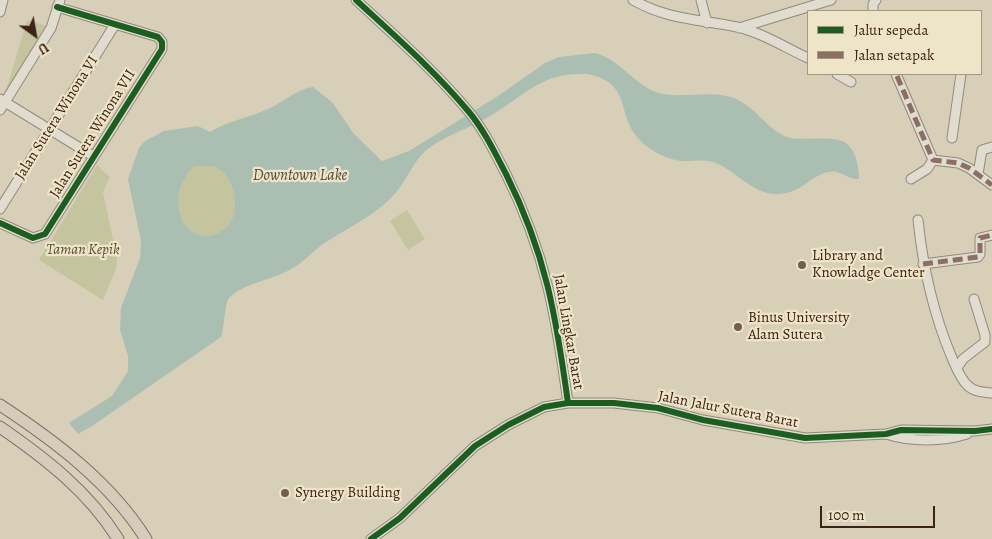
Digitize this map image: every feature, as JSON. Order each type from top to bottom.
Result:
[{"type":"main road","points":[[0,406],[44,434],[78,463],[134,519],[146,539]]},
{"type":"main road","points":[[0,427],[30,447],[94,504],[115,536]]},
{"type":"street","points":[[0,12],[3,0]]},
{"type":"street","name":"Jalan Lingkar Barat","points":[[356,0],[424,62],[470,113],[518,199],[536,241],[557,320],[568,403]]},
{"type":"street","points":[[633,0],[650,10],[671,17],[739,28],[807,58]]},
{"type":"street","points":[[701,0],[707,23]]},
{"type":"street","points":[[739,28],[831,0]]},
{"type":"street","points":[[0,110],[3,100],[51,28],[59,4],[114,26]]},
{"type":"street","name":"Jalan Sutera Winona VII","points":[[0,223],[33,238],[40,238],[45,234],[162,49],[162,42],[158,37],[114,26]]},
{"type":"street","name":"Jalan Sutera Winona VI","points":[[0,209],[114,26]]},
{"type":"street","points":[[839,75],[851,82]]},
{"type":"street","points":[[899,75],[933,160]]},
{"type":"street","points":[[952,138],[961,75]]},
{"type":"street","points":[[3,100],[93,156]]},
{"type":"street","points":[[978,174],[982,150],[992,147]]},
{"type":"street","points":[[933,160],[958,164],[978,174],[992,185]]},
{"type":"street","points":[[911,179],[926,169],[933,160]]},
{"type":"street","points":[[918,220],[923,264],[932,301],[957,368],[964,381],[973,390],[992,393]]},
{"type":"street","points":[[923,264],[978,257],[980,254],[980,238],[992,235]]},
{"type":"street","points":[[957,368],[963,359],[984,342],[985,335],[974,299]]},
{"type":"street","name":"Jalan Jalur Sutera Barat","points":[[371,539],[400,518],[475,446],[508,425],[544,407],[568,403],[614,403],[658,408],[703,420],[805,438],[886,434],[900,430],[975,431],[992,429]]},
{"type":"green space","points":[[27,20],[48,26],[5,94]]},
{"type":"green space","name":"Taman Kepik","points":[[97,165],[110,177],[103,192],[117,259],[116,269],[103,300],[39,260]]},
{"type":"green space","points":[[193,167],[215,167],[223,172],[231,185],[235,202],[235,210],[230,223],[223,230],[208,236],[194,233],[188,228],[183,221],[179,206],[179,194],[185,178]]},
{"type":"green space","points":[[407,210],[425,239],[408,250],[390,221]]},
{"type":"water","name":"Downtown Lake","points":[[595,53],[612,61],[650,90],[667,95],[712,94],[731,97],[746,105],[773,128],[787,137],[842,141],[850,147],[855,155],[859,179],[832,171],[821,174],[791,192],[783,194],[766,193],[751,186],[714,162],[676,160],[649,148],[634,133],[621,99],[612,85],[604,79],[590,74],[563,75],[541,83],[483,120],[429,148],[418,159],[396,193],[366,218],[323,244],[295,267],[250,285],[229,298],[225,310],[221,337],[78,434],[69,423],[112,396],[128,371],[128,356],[120,330],[121,308],[140,258],[141,241],[128,179],[139,148],[145,141],[164,131],[198,126],[210,132],[268,109],[301,90],[313,87],[332,102],[354,134],[382,161],[409,151],[498,96],[545,63],[559,57]],"holes":[[[193,167],[215,167],[223,172],[231,185],[235,202],[235,210],[230,223],[223,230],[208,236],[194,233],[188,228],[183,221],[179,206],[179,194],[185,178]]]},
{"type":"marked path","points":[[897,76],[933,160],[958,163],[969,168],[992,185]]},
{"type":"marked path","points":[[923,264],[978,257],[980,254],[980,238],[992,235]]},
{"type":"cycle path","points":[[356,0],[414,54],[456,97],[480,126],[498,158],[520,203],[531,231],[548,286],[568,403]]},
{"type":"cycle path","points":[[0,223],[33,238],[45,234],[162,49],[162,42],[158,37],[57,7]]},
{"type":"cycle path","points":[[371,539],[400,518],[475,446],[508,425],[544,407],[568,403],[614,403],[658,408],[703,420],[805,438],[886,434],[901,430],[975,431],[992,429]]},
{"type":"place","name":"Library and Knowladge Center","points":[[802,265]]},
{"type":"place","name":"Binus University Alam Sutera","points":[[738,327]]},
{"type":"place","name":"Synergy Building","points":[[285,493]]}]
